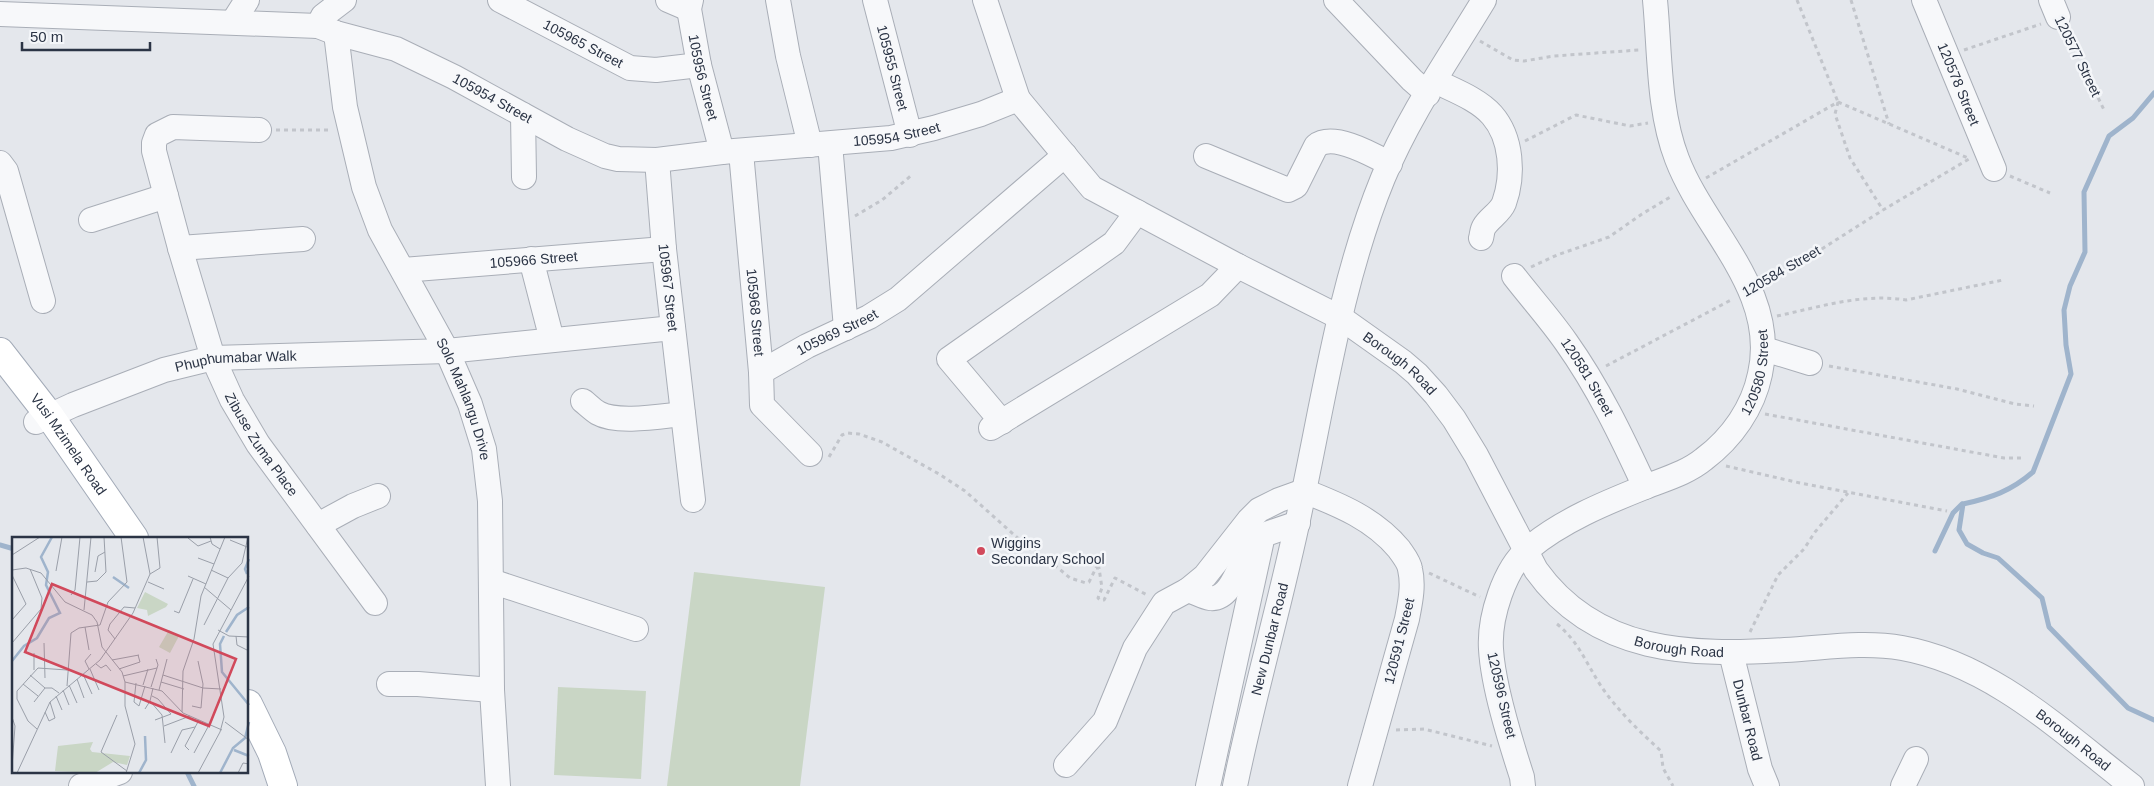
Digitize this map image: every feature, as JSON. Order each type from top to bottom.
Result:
[{"type":"main road","name":"Vusi Mzimela Road","points":[[0,352],[115,537]]},
{"type":"main road","name":"Vusi Mzimela Road","points":[[0,377],[42,418],[133,537]]},
{"type":"main road","points":[[249,706],[272,753],[283,786]]},
{"type":"main road","points":[[249,746],[266,786]]},
{"type":"street","points":[[233,22],[247,0]]},
{"type":"street","points":[[327,30],[323,16],[344,0]]},
{"type":"street","name":"105965 Street","points":[[500,0],[630,68],[656,70],[699,65]]},
{"type":"street","points":[[778,0],[788,56],[820,145],[836,225],[846,328]]},
{"type":"street","name":"105955 Street","points":[[875,0],[910,135]]},
{"type":"street","points":[[985,0],[1018,99]]},
{"type":"street","points":[[1336,0],[1412,80],[1476,103],[1491,114],[1502,130],[1508,148],[1509,185],[1503,206],[1484,227],[1481,238]]},
{"type":"street","name":"120580 Street","points":[[1526,551],[1572,520],[1687,470],[1704,460],[1734,429],[1747,411],[1760,373],[1764,350],[1760,319],[1750,289],[1686,178],[1669,134],[1655,0]]},
{"type":"street","name":"120578 Street","points":[[1924,0],[1994,169]]},
{"type":"street","name":"105956 Street","points":[[683,3],[699,65],[732,152]]},
{"type":"street","name":"105954 Street","points":[[4,9],[131,9],[233,22],[327,30],[396,48],[567,139],[605,156],[618,159],[657,160],[910,135],[981,114],[1018,99]]},
{"type":"street","name":"New Dunbar Road","points":[[1235,786],[1298,522],[1341,318],[1366,224],[1405,132],[1472,11]]},
{"type":"street","name":"Solo Mahlangu Drive","points":[[327,30],[364,187],[377,221],[447,351],[475,418],[484,449],[490,501],[492,690],[498,786]]},
{"type":"street","name":"Borough Road","points":[[1018,99],[1092,188],[1238,266],[1341,318],[1403,362],[1436,395],[1454,419],[1476,455],[1526,551],[1547,584],[1560,598],[1595,624],[1630,640],[1648,645],[1738,652],[1876,645],[1902,648],[1954,662],[2003,688],[2132,786]]},
{"type":"street","points":[[523,115],[524,176]]},
{"type":"street","name":"Zibuse Zuma Place","points":[[259,130],[173,127],[157,135],[154,151],[180,248],[213,358],[242,420],[375,603]]},
{"type":"street","points":[[1206,156],[1284,190],[1296,186],[1316,146],[1322,142],[1354,146],[1390,164]]},
{"type":"street","name":"105968 Street","points":[[732,152],[761,372],[762,405],[810,454]]},
{"type":"street","name":"105969 Street","points":[[761,372],[790,355],[886,308],[912,288],[1065,155]]},
{"type":"street","name":"105967 Street","points":[[657,160],[664,248],[693,500]]},
{"type":"street","points":[[0,163],[6,171],[43,301]]},
{"type":"street","points":[[91,220],[166,196]]},
{"type":"street","points":[[1138,212],[1114,243],[949,359],[996,425],[1210,295],[1238,266]]},
{"type":"street","points":[[180,248],[303,239]]},
{"type":"street","name":"105966 Street","points":[[403,270],[664,248]]},
{"type":"street","points":[[531,259],[552,340]]},
{"type":"street","name":"120581 Street","points":[[1514,276],[1558,332],[1587,375],[1626,446],[1645,487]]},
{"type":"street","points":[[447,351],[673,328]]},
{"type":"street","points":[[1764,350],[1810,363]]},
{"type":"street","name":"Phuphumabar Walk","points":[[42,418],[164,370],[213,358],[447,351]]},
{"type":"street","points":[[583,401],[599,414],[617,418],[683,414]]},
{"type":"street","points":[[1066,765],[1105,721],[1135,648],[1164,603],[1188,590],[1213,568],[1249,520],[1260,510],[1279,500],[1304,491],[1338,505],[1374,524],[1389,538],[1410,568]]},
{"type":"street","points":[[318,525],[378,496]]},
{"type":"street","points":[[1188,590],[1211,598],[1222,595],[1231,585],[1251,544],[1263,535],[1298,522]]},
{"type":"street","points":[[1208,786],[1263,535]]},
{"type":"street","name":"120596 Street","points":[[1526,551],[1510,574],[1497,602],[1491,628],[1492,667],[1515,752],[1529,783]]},
{"type":"street","name":"120591 Street","points":[[1360,786],[1407,619],[1412,593],[1410,568]]},
{"type":"street","points":[[491,581],[636,629]]},
{"type":"street","name":"Dunbar Road","points":[[1738,652],[1760,769],[1767,786]]},
{"type":"street","points":[[389,684],[418,684],[492,690]]},
{"type":"street","points":[[1903,786],[1916,759]]},
{"type":"street","points":[[81,786],[114,774]]},
{"type":"path","points":[[1797,0],[1838,102],[1835,114],[1850,158],[1883,210]]},
{"type":"path","points":[[1851,0],[1889,124]]},
{"type":"path","points":[[1947,55],[2055,9]]},
{"type":"path","name":"120577 Street","points":[[2055,9],[2106,112]]},
{"type":"path","points":[[1472,11],[1513,60],[1524,61],[1554,56],[1659,49]]},
{"type":"path","points":[[1838,102],[2050,193]]},
{"type":"path","points":[[1508,148],[1576,115],[1630,126],[1667,120]]},
{"type":"path","points":[[259,130],[351,130]]},
{"type":"path","name":"120584 Street","points":[[1587,375],[1643,348],[1795,266],[1970,158]]},
{"type":"path","points":[[836,225],[856,216],[882,200],[913,174]]},
{"type":"path","points":[[1760,319],[1859,298],[1906,300],[2003,280]]},
{"type":"path","points":[[1810,363],[1957,389],[2014,404],[2034,406]]},
{"type":"path","points":[[1747,411],[2004,458],[2023,458]]},
{"type":"path","points":[[810,454],[818,461],[823,462],[832,454],[842,435],[847,433],[859,434],[882,442],[965,491],[1030,549],[1045,557],[1070,578],[1086,583],[1089,582],[1096,568],[1099,568],[1102,588],[1098,598],[1100,600],[1104,600],[1115,578],[1164,603]]},
{"type":"path","points":[[1704,460],[1750,473],[1947,511]]},
{"type":"path","points":[[1738,652],[1778,576],[1804,549],[1815,532],[1848,492]]},
{"type":"path","points":[[1410,568],[1432,573],[1484,598],[1497,602]]},
{"type":"path","points":[[1555,621],[1571,635],[1602,687],[1645,736],[1661,751],[1663,768],[1673,786]]},
{"type":"path","points":[[1377,725],[1397,730],[1424,729],[1515,752]]},
{"type":"green space","points":[[694,572],[825,587],[800,786],[667,786]]},
{"type":"green space","points":[[558,687],[646,691],[641,779],[554,775]]},
{"type":"waterway","points":[[2154,93],[2133,118],[2109,136],[2084,192],[2085,252],[2070,286],[2064,310],[2066,345],[2071,374],[2033,472],[2025,479],[2000,493],[1963,504],[1959,530],[1967,544],[1983,553],[1998,558],[2042,598],[2049,627],[2128,708],[2154,720]]},
{"type":"waterway","points":[[1935,551],[1953,513],[1962,504]]},
{"type":"waterway","points":[[0,545],[12,548]]},
{"type":"waterway","points":[[188,774],[194,786]]},
{"type":"place","name":"Wiggins Secondary School","points":[[981,551]]}]
